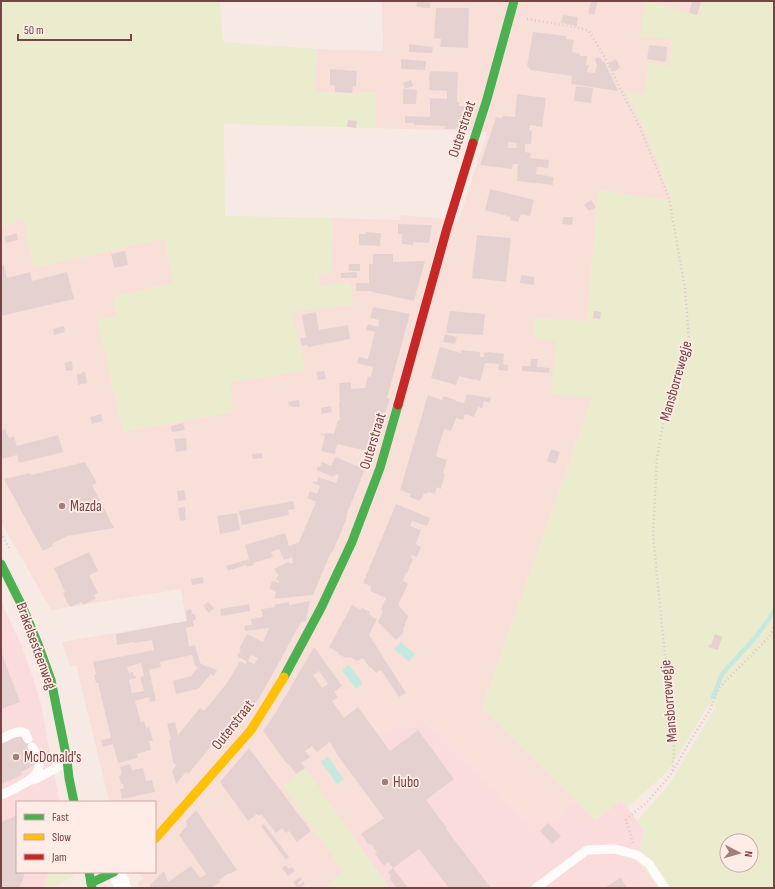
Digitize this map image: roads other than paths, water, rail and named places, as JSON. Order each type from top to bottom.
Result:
[{"type":"street","name":"Outerstraat","points":[[156,838],[251,730],[287,673],[321,608],[352,542],[380,468],[447,228],[487,99],[514,1]]},
{"type":"street","name":"Brakelsesteenweg","points":[[1,564],[23,608],[51,680],[74,801]]},
{"type":"street","points":[[89,883],[112,873]]},
{"type":"street","points":[[118,873],[123,888]]},
{"type":"lane","points":[[1,739],[21,731],[26,733],[38,758],[39,766],[37,773],[27,781],[1,795]]},
{"type":"lane","points":[[27,781],[36,779],[67,762]]},
{"type":"lane","points":[[536,888],[587,850],[615,849],[637,855],[649,864],[664,888]]},
{"type":"water","points":[[401,642],[415,654],[409,662],[394,649]]},
{"type":"water","points":[[349,665],[363,684],[356,689],[342,670]]},
{"type":"water","points":[[328,757],[344,779],[337,784],[321,762]]},
{"type":"waterway","points":[[713,697],[722,674],[754,639],[774,611]]},
{"type":"place","name":"Mazda","points":[[62,506]]},
{"type":"place","name":"McDonald's","points":[[16,757]]},
{"type":"place","name":"Hubo","points":[[385,782]]}]
